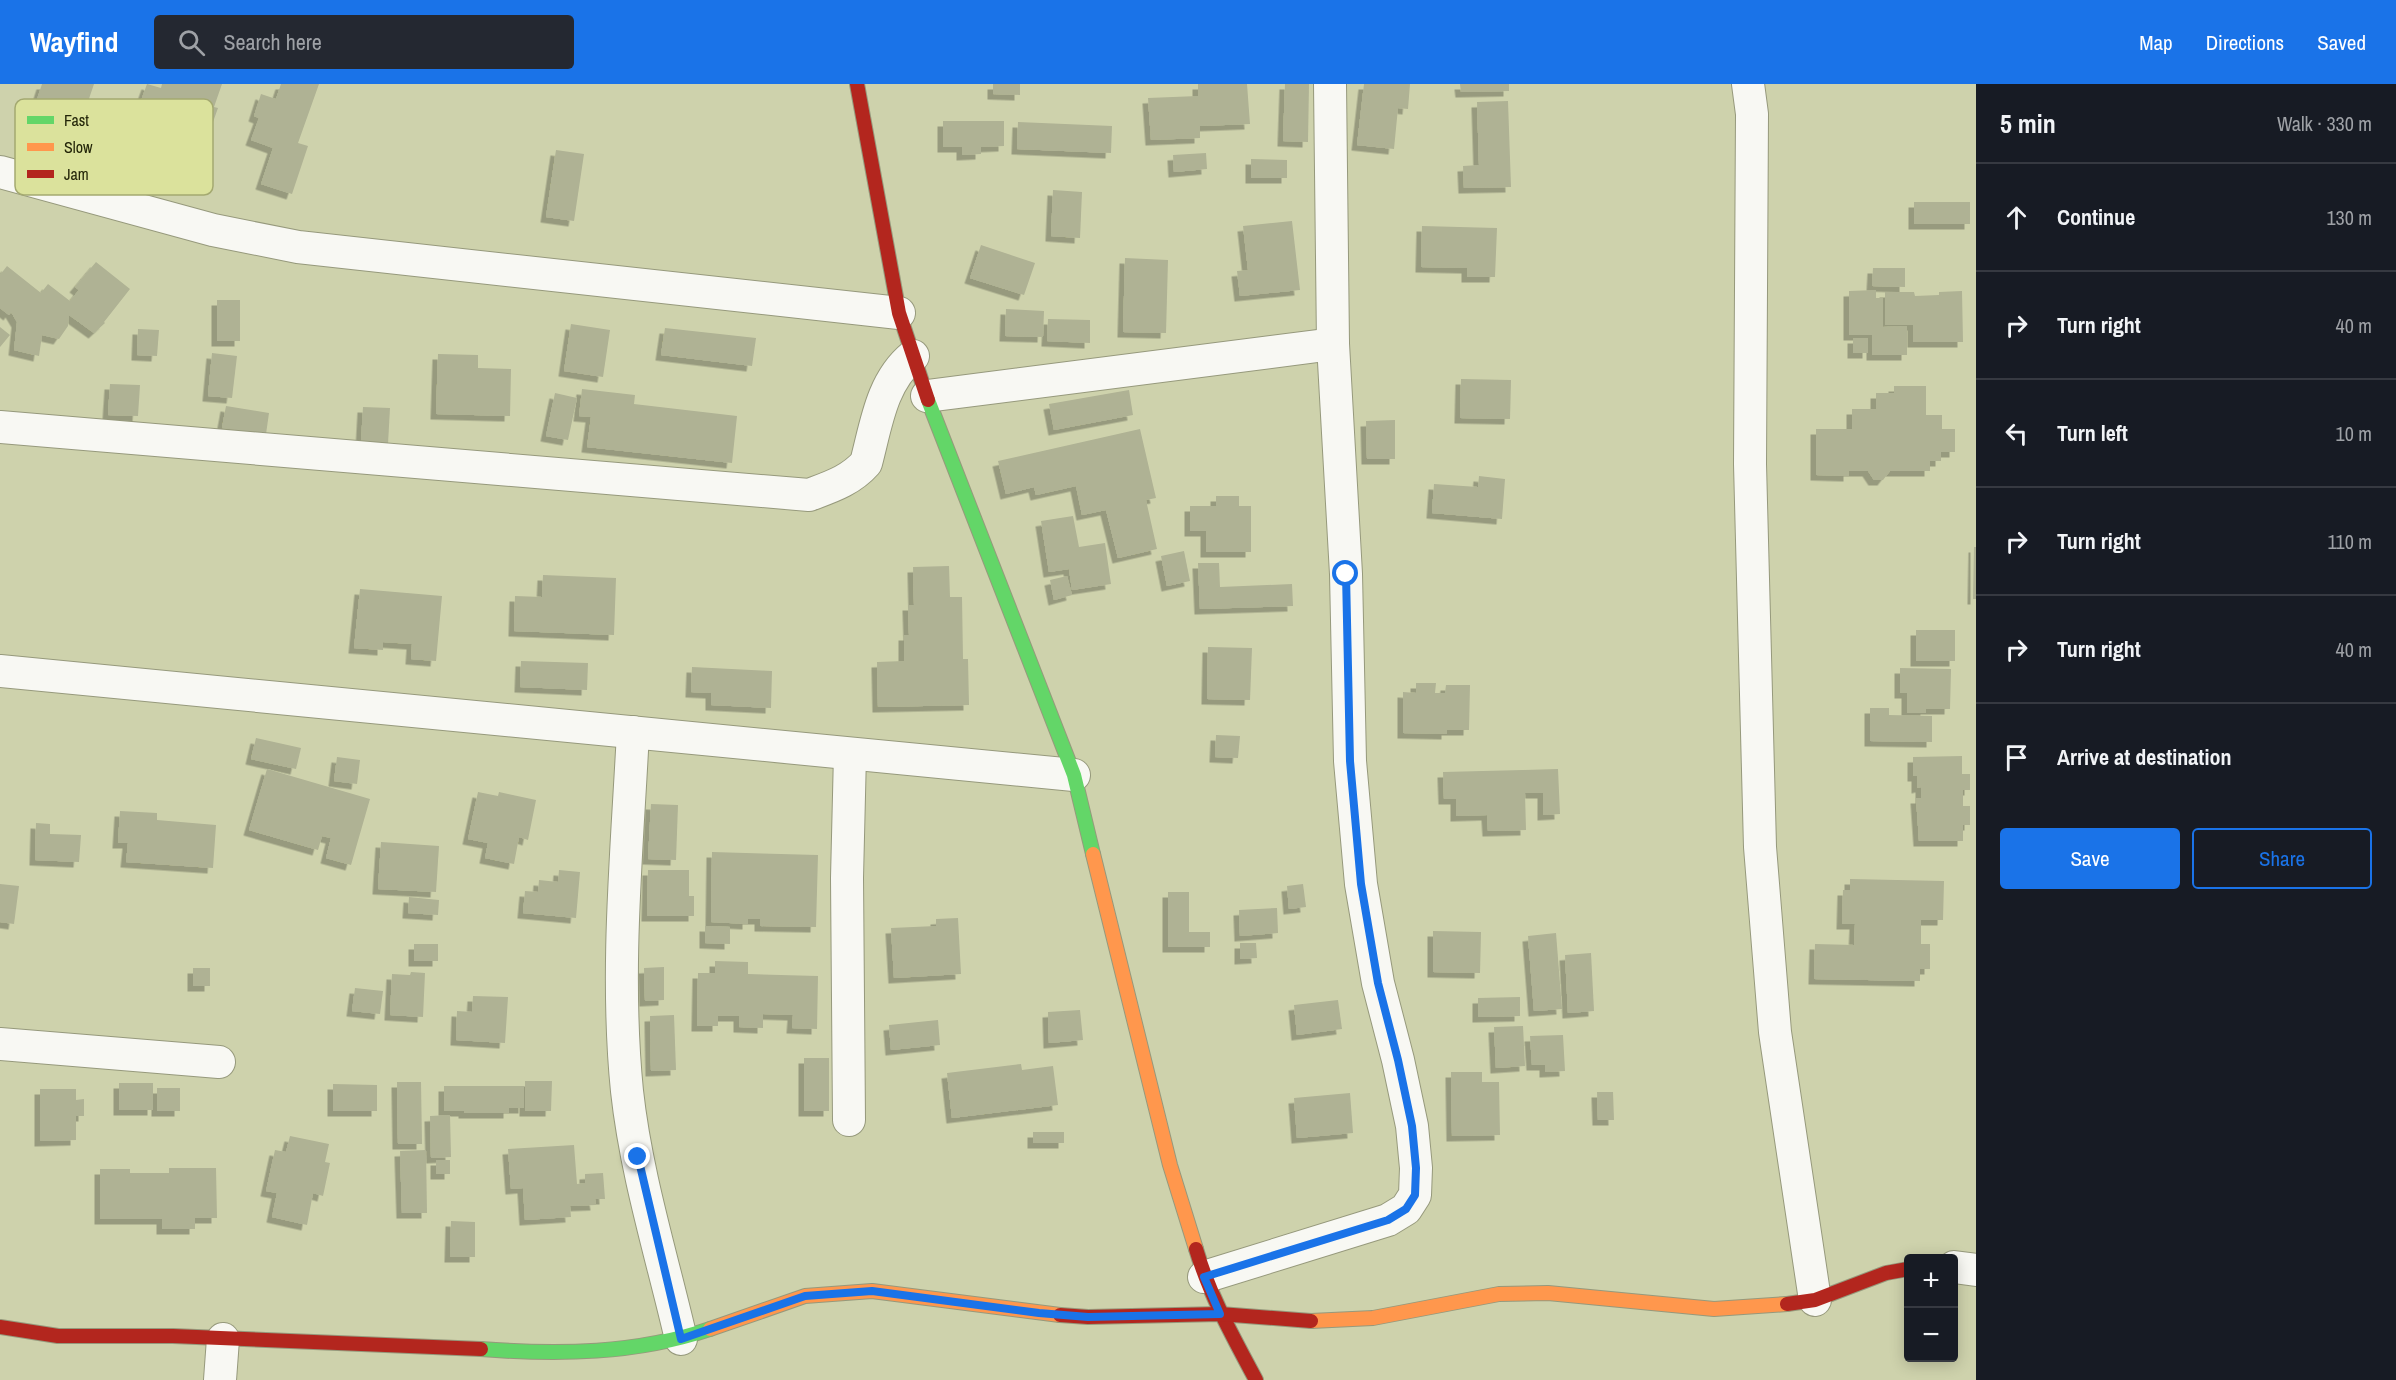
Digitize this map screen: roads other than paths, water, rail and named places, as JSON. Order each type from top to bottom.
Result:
[{"type":"street","points":[[857,84],[898,313],[927,396],[1074,775],[1170,1165],[1204,1277],[1220,1314],[1256,1380]]},
{"type":"street","points":[[1204,1277],[1388,1220],[1406,1209],[1415,1195],[1416,1168],[1412,1126],[1378,983],[1361,884],[1350,761],[1346,574],[1333,344],[1330,84]]},
{"type":"street","points":[[1748,84],[1752,138],[1750,534],[1761,847],[1775,1032],[1815,1300]]},
{"type":"street","points":[[0,172],[15,176]]},
{"type":"street","points":[[84,195],[213,230],[287,245],[898,313]]},
{"type":"street","points":[[927,396],[1333,344]]},
{"type":"street","points":[[0,427],[809,495],[847,480],[866,463],[890,383],[900,367],[913,356]]},
{"type":"street","points":[[0,671],[1074,775]]},
{"type":"street","points":[[633,732],[622,938],[622,1015],[627,1092],[638,1157],[681,1339]]},
{"type":"street","points":[[849,1120],[847,878],[850,754]]},
{"type":"street","points":[[0,1044],[219,1062]]},
{"type":"street","points":[[1958,1268],[1976,1270]]},
{"type":"street","points":[[0,1327],[58,1336],[173,1336],[433,1346],[544,1354],[621,1349],[681,1339],[805,1296],[872,1291],[1039,1313],[1088,1317],[1220,1314],[1305,1321],[1373,1318],[1499,1294],[1548,1293],[1714,1309],[1760,1307],[1815,1300],[1886,1273],[1904,1270]]},
{"type":"street","points":[[220,1380],[223,1339]]}]
